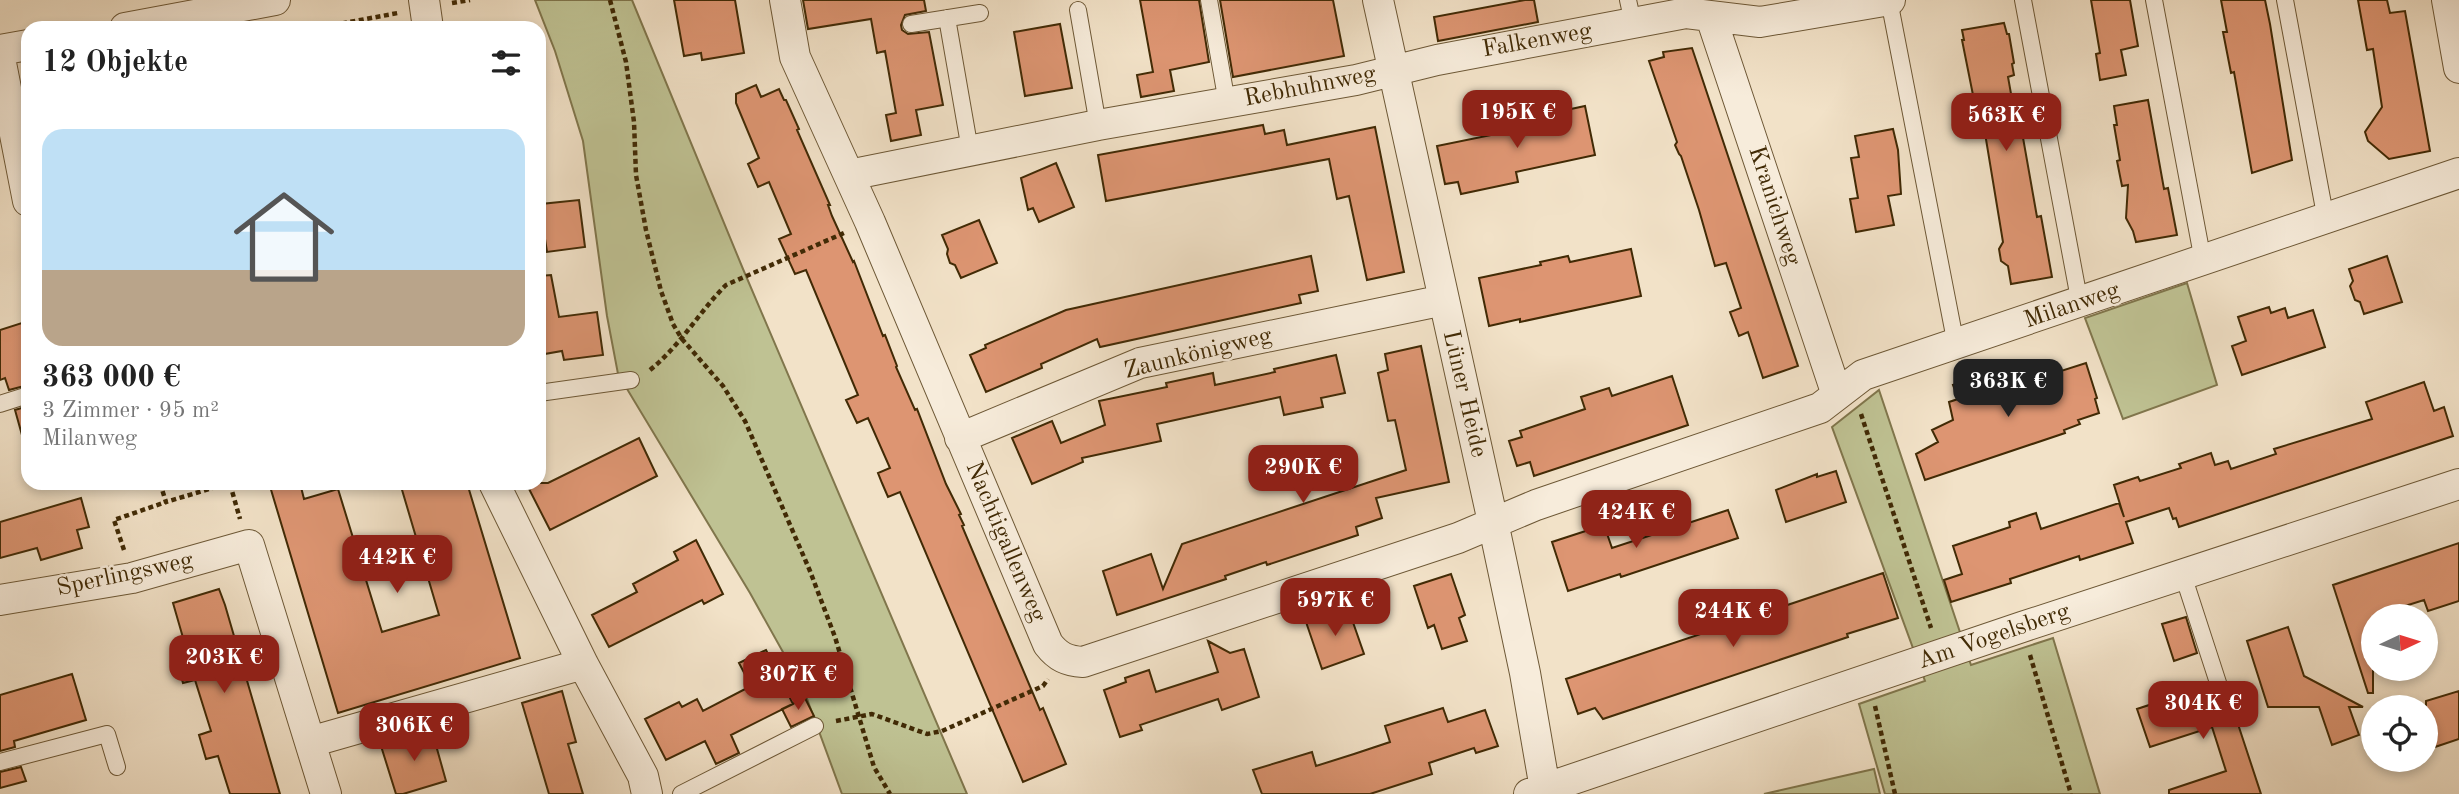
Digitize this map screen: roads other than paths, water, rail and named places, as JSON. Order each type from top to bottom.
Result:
[{"type":"street","points":[[203,21],[275,0]]},
{"type":"street","name":"Nachtigallenweg","points":[[785,0],[796,57],[870,222],[1048,644],[1063,659],[1083,662],[1458,538],[1493,522]]},
{"type":"street","name":"Lüner Heide","points":[[1378,0],[1525,673],[1537,791]]},
{"type":"street","name":"Falkenweg","points":[[1393,70],[1631,12],[1723,12],[1759,22],[1889,0]]},
{"type":"street","points":[[2447,0],[2459,68]]},
{"type":"street","name":"Kranichweg","points":[[1723,12],[1844,390]]},
{"type":"street","points":[[0,50],[21,46]]},
{"type":"street","points":[[0,58],[21,165]]},
{"type":"street","name":"Rebhuhnweg","points":[[849,175],[1098,125],[1356,80],[1393,70]]},
{"type":"street","name":"Milanweg","points":[[1493,522],[1820,408],[1863,376],[2459,173]]},
{"type":"street","name":"Zaunkönigweg","points":[[960,438],[1140,363],[1444,300]]},
{"type":"street","name":"Am Vogelsberg","points":[[1537,791],[2022,627],[2459,484]]},
{"type":"street","points":[[497,490],[583,664],[643,776],[647,794]]},
{"type":"street","name":"Sperlingsweg","points":[[0,600],[132,578],[249,545],[310,742]]},
{"type":"street","points":[[326,794],[310,742],[583,664]]},
{"type":"lane","name":"Rebhuhnweg","points":[[1209,0],[1227,103]]},
{"type":"lane","points":[[1889,0],[1956,345]]},
{"type":"lane","points":[[2023,0],[2080,304]]},
{"type":"lane","points":[[2154,0],[2203,261]]},
{"type":"lane","points":[[2285,0],[2326,220]]},
{"type":"lane","points":[[1078,10],[1098,125]]},
{"type":"lane","points":[[911,24],[980,13]]},
{"type":"lane","points":[[947,18],[971,150]]},
{"type":"lane","points":[[546,392],[631,380]]},
{"type":"lane","points":[[0,404],[21,397]]},
{"type":"lane","points":[[2183,575],[2222,695]]},
{"type":"lane","points":[[681,794],[815,726]]},
{"type":"lane","points":[[0,762],[107,734],[117,767]]}]
